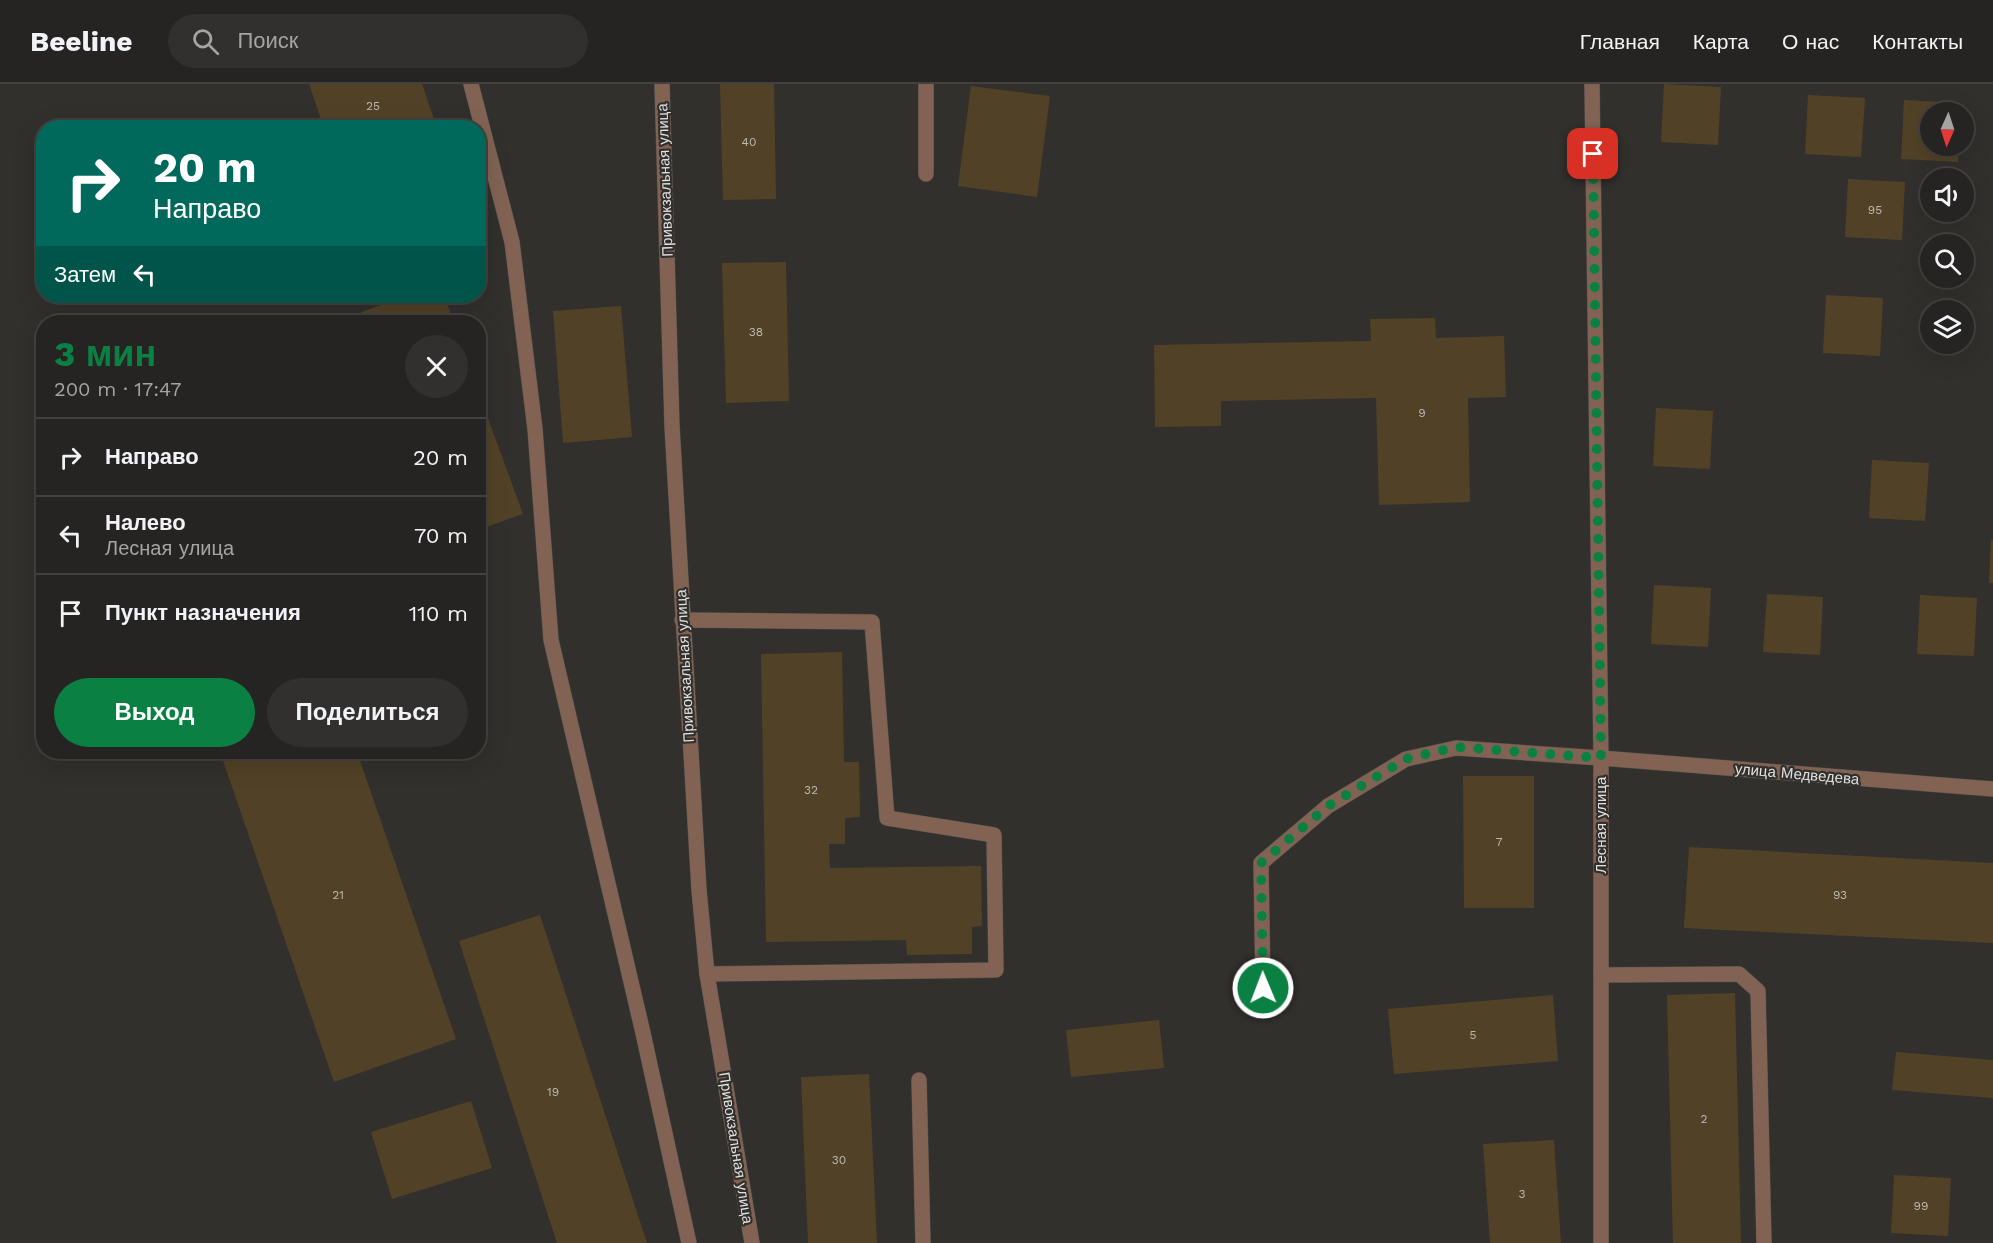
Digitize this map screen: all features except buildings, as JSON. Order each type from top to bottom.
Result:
[{"type":"street","points":[[471,84],[480,120]]},
{"type":"street","name":"Привокзальная улица","points":[[662,84],[672,426],[699,890],[707,974],[752,1243]]},
{"type":"street","points":[[926,84],[926,174]]},
{"type":"street","name":"Лесная улица","points":[[1592,84],[1601,758],[1601,1243]]},
{"type":"street","points":[[486,142],[512,242],[535,429],[551,640],[643,1033],[689,1243]]},
{"type":"street","points":[[682,620],[872,622],[887,818],[994,835],[996,970],[707,974]]},
{"type":"street","name":"улица Медведева","points":[[1263,988],[1261,863],[1328,806],[1406,759],[1456,747],[1993,789]]},
{"type":"street","points":[[1601,975],[1739,974],[1758,991],[1764,1243]]},
{"type":"street","points":[[919,1080],[923,1243]]},
{"type":"route","points":[[1263,988],[1261,863],[1328,806],[1406,759],[1456,747],[1601,758],[1593,154]]}]
